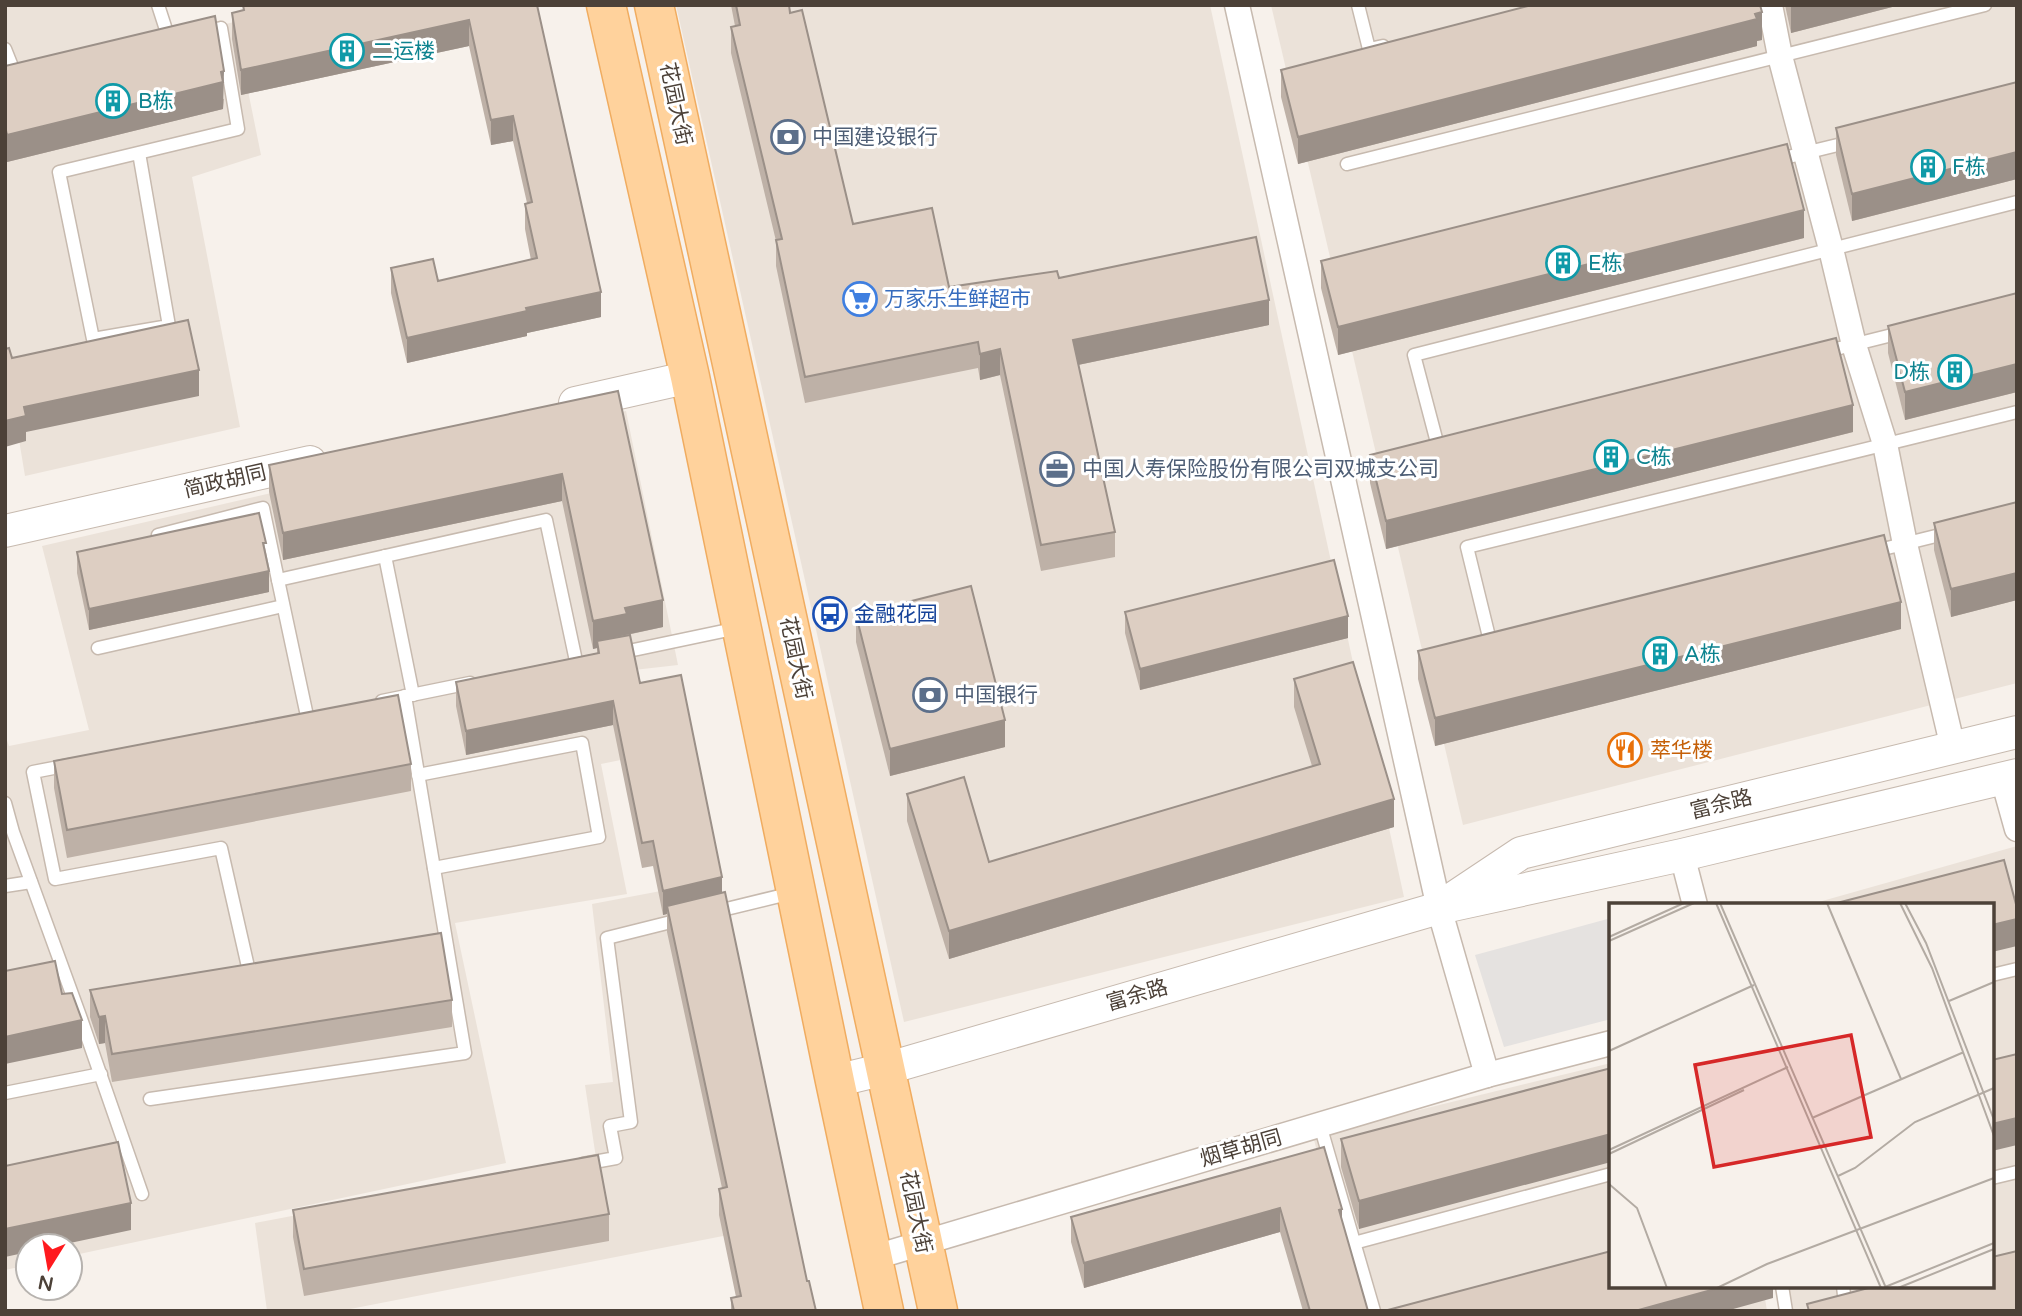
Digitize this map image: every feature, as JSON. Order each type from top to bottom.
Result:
[{"type":"main road","points":[[606,5],[690,377],[884,1311]]},
{"type":"main road","name":"花园大街","points":[[654,5],[938,1311]]},
{"type":"street","points":[[1237,5],[1439,908],[1487,1075]]},
{"type":"street","points":[[1770,5],[1780,56],[1854,345],[1885,444],[1905,544],[1953,748]]},
{"type":"street","points":[[541,410],[690,377]]},
{"type":"street","name":"简政胡同","points":[[5,531],[338,456]]},
{"type":"street","name":"富余路","points":[[1439,908],[1521,853],[2017,732]]},
{"type":"street","points":[[2010,777],[2017,829]]},
{"type":"street","name":"富余路","points":[[835,1082],[1439,908],[1682,855],[2010,777]]},
{"type":"street","points":[[1682,855],[1694,903]]},
{"type":"street","name":"烟草胡同","points":[[872,1258],[1487,1075],[1609,1044]]},
{"type":"lane","points":[[139,153],[169,326],[93,339],[60,172],[238,129],[221,28],[175,38],[158,5]]},
{"type":"lane","points":[[1359,5],[1369,49],[1395,43]]},
{"type":"lane","points":[[1347,164],[1984,5]]},
{"type":"lane","points":[[5,49],[16,74]]},
{"type":"lane","points":[[1766,163],[1858,140]]},
{"type":"lane","points":[[1452,447],[1439,450],[1414,355],[2017,202]]},
{"type":"lane","points":[[1814,355],[1916,329]]},
{"type":"lane","points":[[1505,642],[1491,645],[1467,547],[2017,411]]},
{"type":"lane","points":[[143,539],[263,508],[307,717]]},
{"type":"lane","points":[[278,580],[546,520],[589,659]]},
{"type":"lane","points":[[1852,557],[1955,531]]},
{"type":"lane","points":[[150,1098],[465,1053],[418,775],[409,696],[385,556]]},
{"type":"lane","points":[[98,648],[284,606]]},
{"type":"lane","points":[[562,664],[742,627]]},
{"type":"lane","points":[[369,704],[481,681]]},
{"type":"lane","points":[[418,775],[582,743],[599,837],[434,868]]},
{"type":"lane","points":[[85,761],[33,772],[55,879],[221,848],[251,981],[264,979]]},
{"type":"lane","points":[[5,803],[58,972],[101,1074],[142,1194]]},
{"type":"lane","points":[[5,886],[31,882]]},
{"type":"lane","points":[[575,1165],[616,1158],[610,1126],[631,1122],[607,938],[796,892]]},
{"type":"lane","points":[[408,955],[447,949]]},
{"type":"lane","points":[[1994,975],[2017,969]]},
{"type":"lane","points":[[5,1093],[101,1074]]},
{"type":"lane","points":[[1320,1125],[1374,1311]]},
{"type":"lane","points":[[114,1157],[128,1155]]},
{"type":"lane","points":[[1994,1178],[2017,1172]]},
{"type":"lane","points":[[1354,1243],[1609,1175]]},
{"type":"lane","points":[[1782,1288],[1786,1311]]},
{"type":"lane","points":[[1843,1288],[1845,1304],[1858,1301]]},
{"type":"shaded area","points":[[5,5],[164,5],[173,37],[234,22],[261,155],[192,177],[240,427],[25,476],[5,355]]},
{"type":"shaded area","points":[[676,5],[1210,5],[1404,897],[904,1022]]},
{"type":"shaded area","points":[[1271,5],[2017,5],[2017,683],[1463,825]]},
{"type":"shaded area","points":[[626,411],[678,665],[634,670],[650,754],[601,764],[627,894],[455,923],[506,1163],[84,1253],[84,1232],[14,1232],[14,1268],[5,1270],[5,735],[9,746],[89,730],[42,546]]},
{"type":"shaded area","points":[[2017,846],[2017,1311],[1790,1311],[1786,1288],[1994,1288],[1994,903],[1815,903]]},
{"type":"shaded area","points":[[719,880],[789,1223],[340,1311],[267,1311],[255,1223],[596,1158],[585,1085],[613,1082],[592,904]]},
{"type":"shaded area","points":[[1609,919],[1609,1020],[1504,1047],[1475,955]]},
{"type":"shaded area","points":[[1609,1063],[1609,1288],[1763,1288],[1767,1311],[1359,1311],[1313,1136]]},
{"type":"building","points":[[243,5],[537,5],[601,292],[407,338],[391,268],[433,259],[438,281],[537,258],[525,204],[532,202],[513,116],[491,120],[469,20],[241,70],[232,13],[244,10]]},
{"type":"building","points":[[736,5],[789,5],[790,13],[802,10],[853,224],[932,208],[949,287],[1057,271],[1059,278],[1256,237],[1269,300],[1073,340],[1115,532],[1041,545],[1000,349],[980,354],[978,342],[805,377],[776,240],[782,239],[731,27],[740,25]]},
{"type":"building","points":[[1532,5],[1760,5],[1762,12],[1755,14],[1757,19],[1298,137],[1281,70]]},
{"type":"building","points":[[215,16],[224,71],[221,72],[223,82],[7,135],[5,66]]},
{"type":"building","name":"F栋","points":[[2017,82],[2017,152],[1852,194],[1836,128]]},
{"type":"building","points":[[1787,144],[1804,210],[1338,327],[1321,261]]},
{"type":"building","points":[[2017,293],[2017,364],[1905,392],[1888,326]]},
{"type":"building","points":[[188,320],[199,370],[24,407],[26,416],[5,421],[5,349],[9,348],[12,358]]},
{"type":"building","name":"C栋","points":[[1836,338],[1853,405],[1386,521],[1370,455]]},
{"type":"building","points":[[618,391],[663,600],[625,608],[627,614],[593,621],[562,474],[283,533],[269,465]]},
{"type":"building","points":[[2017,502],[2017,573],[1951,589],[1934,523]]},
{"type":"building","points":[[259,513],[269,571],[89,609],[77,552]]},
{"type":"building","name":"A栋","points":[[1884,535],[1901,602],[1435,718],[1418,651]]},
{"type":"building","points":[[1334,560],[1348,616],[1140,669],[1125,612]]},
{"type":"building","name":"中国银行","points":[[971,586],[1005,720],[890,749],[856,615]]},
{"type":"building","points":[[630,635],[640,683],[681,675],[722,877],[663,891],[653,841],[642,843],[613,701],[466,731],[456,682],[599,653],[597,641]]},
{"type":"building","points":[[1353,662],[1394,799],[949,931],[907,794],[964,777],[989,862],[1320,764],[1294,679]]},
{"type":"building","points":[[398,695],[411,764],[67,830],[54,761]]},
{"type":"building","points":[[2004,860],[2017,908],[2017,919],[1994,925],[1994,903],[1837,903]]},
{"type":"building","points":[[725,892],[807,1281],[816,1311],[734,1311],[731,1298],[741,1296],[719,1189],[727,1187],[667,906]]},
{"type":"building","points":[[441,933],[452,1000],[112,1054],[105,1016],[99,1017],[90,990]]},
{"type":"building","points":[[55,961],[62,994],[72,993],[82,1020],[5,1037],[5,971]]},
{"type":"building","points":[[2017,1054],[2017,1118],[1994,1124],[1994,1060]]},
{"type":"building","points":[[1609,1069],[1609,1135],[1359,1201],[1341,1139]]},
{"type":"building","points":[[118,1142],[131,1203],[5,1229],[5,1166]]},
{"type":"building","points":[[1324,1147],[1368,1311],[1310,1311],[1280,1208],[1084,1263],[1071,1217]]},
{"type":"building","points":[[598,1155],[609,1214],[304,1269],[293,1210]]},
{"type":"building","points":[[2017,1251],[2017,1311],[1809,1311],[1807,1304],[1868,1288],[1994,1288],[1994,1257]]},
{"type":"building","points":[[1609,1252],[1609,1288],[1719,1288],[1635,1311],[1384,1311]]},
{"type":"place","name":"二运楼","points":[[347,51]]},
{"type":"place","name":"B栋","points":[[113,101]]},
{"type":"place","name":"中国建设银行","points":[[788,137]]},
{"type":"place","name":"F栋","points":[[1928,167]]},
{"type":"place","name":"E栋","points":[[1563,263]]},
{"type":"place","name":"万家乐生鲜超市","points":[[860,299]]},
{"type":"place","name":"D栋","points":[[1955,372]]},
{"type":"place","name":"C栋","points":[[1611,457]]},
{"type":"place","name":"中国人寿保险股份有限公司双城支公司","points":[[1057,469]]},
{"type":"place","name":"金融花园","points":[[830,614]]},
{"type":"place","name":"A栋","points":[[1660,654]]},
{"type":"place","name":"中国银行","points":[[930,695]]},
{"type":"place","name":"萃华楼","points":[[1625,750]]}]
